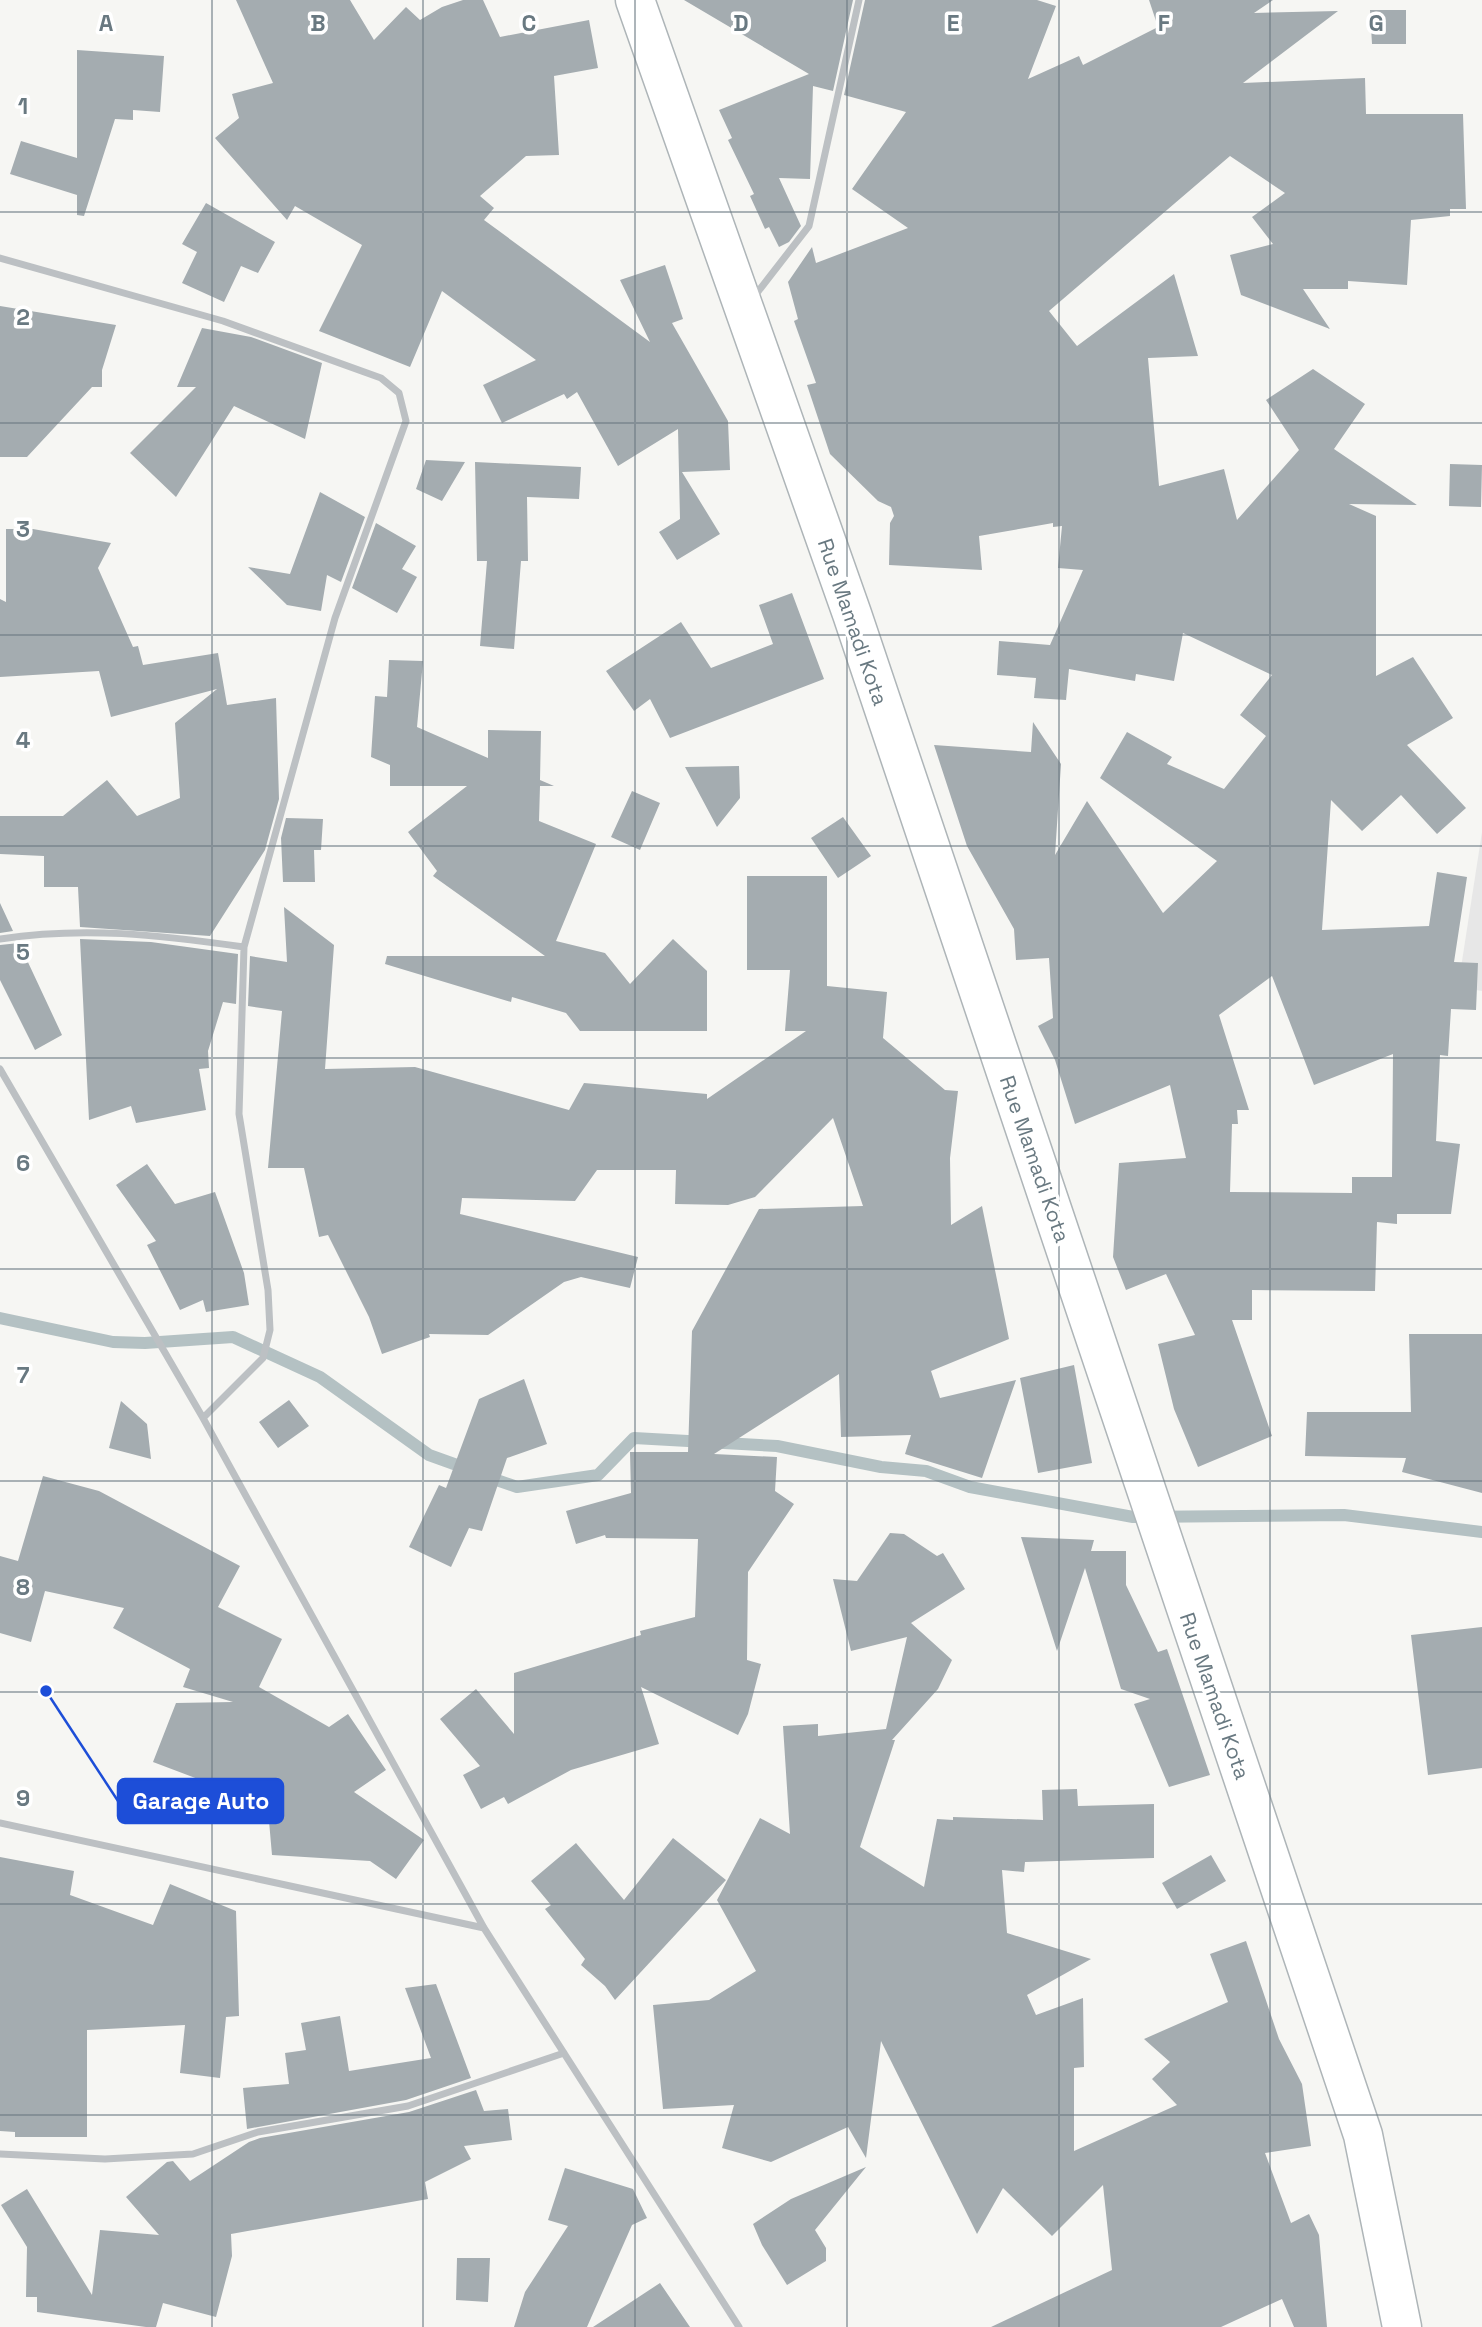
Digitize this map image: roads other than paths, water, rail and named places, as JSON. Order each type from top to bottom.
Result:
[{"type":"main road","name":"Rue Mamadi Kota","points":[[635,0],[852,614],[1363,2136],[1402,2327]]},
{"type":"street","points":[[744,309],[809,226],[859,0]]},
{"type":"street","points":[[0,258],[223,321],[381,378],[399,393],[406,421],[335,618],[244,947],[239,1114],[268,1290],[270,1330],[263,1358],[203,1418]]},
{"type":"street","points":[[0,939],[52,931],[139,932],[244,947]]},
{"type":"street","points":[[0,1069],[203,1418],[484,1928],[738,2327]]},
{"type":"street","points":[[0,1823],[484,1928]]},
{"type":"street","points":[[0,2154],[106,2159],[193,2154],[258,2132],[408,2106],[564,2053]]},
{"type":"waterway","points":[[0,1318],[113,1342],[145,1343],[233,1337],[320,1377],[429,1455],[468,1469]]},
{"type":"waterway","points":[[485,1476],[517,1487],[598,1475],[634,1438],[777,1446],[881,1467],[926,1471],[970,1487],[1133,1517],[1344,1515],[1482,1532]]},
{"type":"place","name":"Garage Auto","points":[[46,1691]]}]
